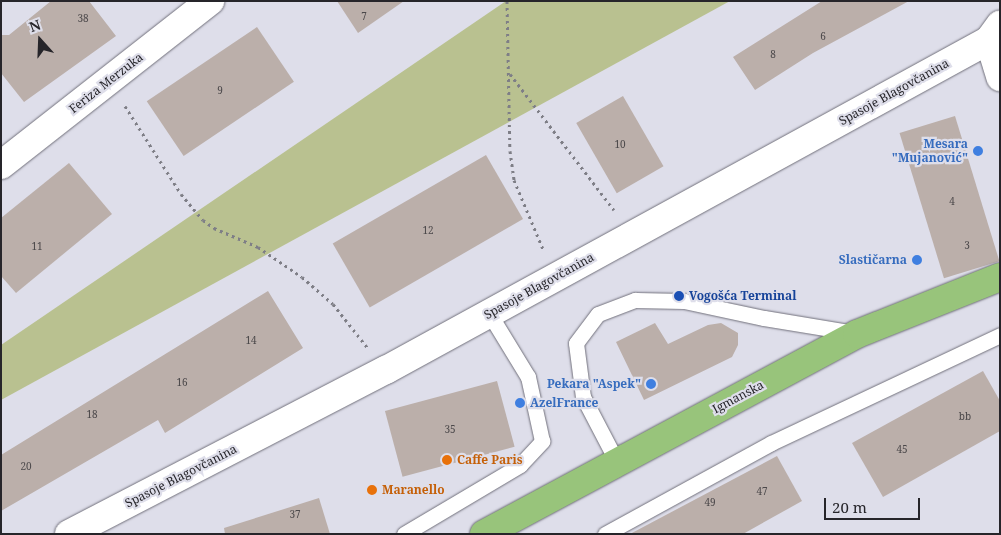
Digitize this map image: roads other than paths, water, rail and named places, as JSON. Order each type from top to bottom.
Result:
[{"type":"main road","name":"Igmanska","points":[[484,534],[857,334],[1000,277]]},
{"type":"street","name":"Feriza Merzuka","points":[[1,165],[210,1]]},
{"type":"street","points":[[994,32],[1000,77]]},
{"type":"street","name":"Spasoje Blagovčanina","points":[[68,534],[386,370],[633,235],[994,32]]},
{"type":"lane","points":[[617,462],[584,397],[577,352],[576,343],[598,314],[635,300],[684,301],[764,318],[857,334]]},
{"type":"lane","points":[[404,534],[520,464],[542,441],[528,377],[489,313]]},
{"type":"lane","points":[[605,534],[771,443],[1000,335]]},
{"type":"place","name":"Mesara \"Mujanović\"","points":[[978,151]]},
{"type":"place","name":"Slastičarna","points":[[917,260]]},
{"type":"place","name":"Vogošća Terminal","points":[[679,296]]},
{"type":"place","name":"Pekara \"Aspek\"","points":[[651,384]]},
{"type":"place","name":"AzelFrance","points":[[520,403]]},
{"type":"place","name":"Caffe Paris","points":[[447,460]]},
{"type":"place","name":"Maranello","points":[[372,490]]}]
